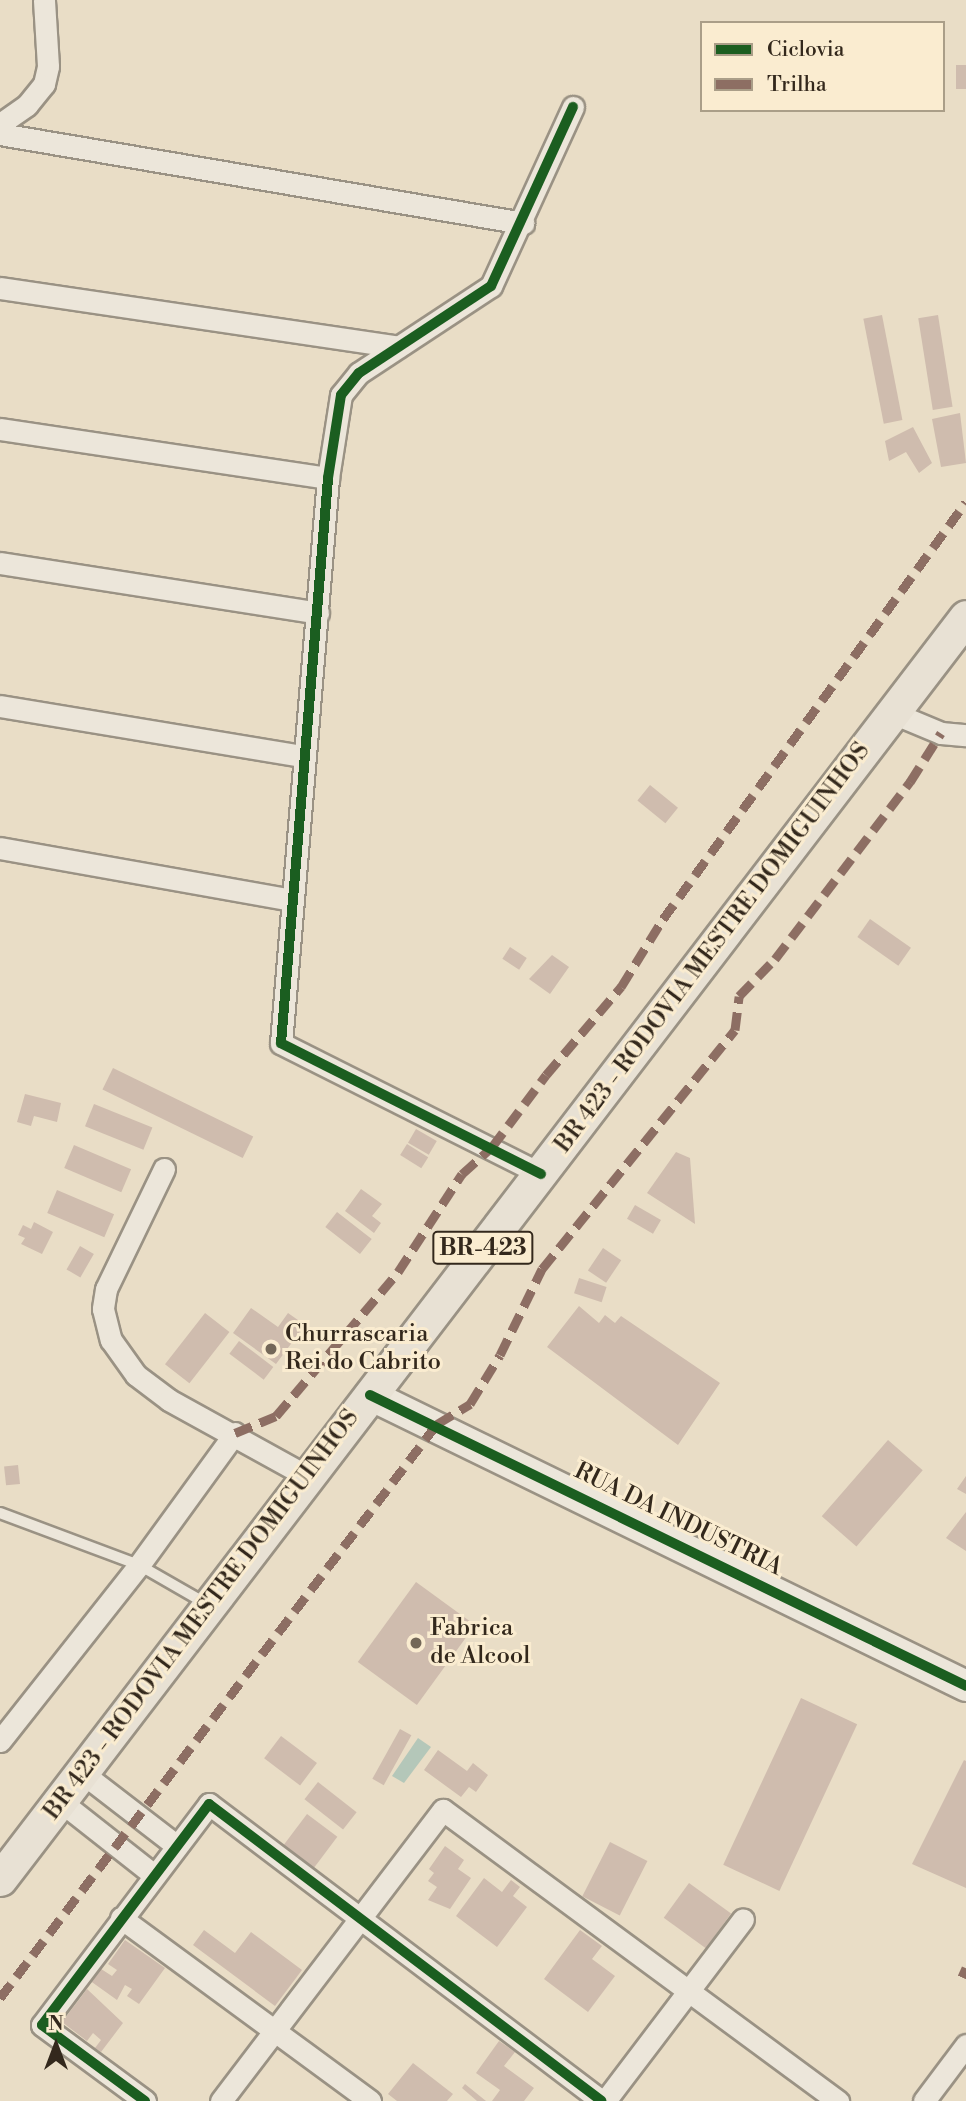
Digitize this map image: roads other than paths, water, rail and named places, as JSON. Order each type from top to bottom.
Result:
[{"type":"main road","name":"BR 423 - RODOVIA MESTRE DOMIGUINHOS","points":[[0,1879],[305,1475],[541,1174],[966,617]]},
{"type":"street","points":[[0,124],[27,106],[44,84],[48,66],[44,0]]},
{"type":"street","points":[[541,1174],[281,1044],[328,478],[341,395],[359,373],[491,286],[523,223],[573,107]]},
{"type":"street","points":[[0,134],[523,223]]},
{"type":"street","points":[[0,288],[398,347]]},
{"type":"street","points":[[0,429],[328,478]]},
{"type":"street","points":[[0,564],[318,613]]},
{"type":"street","points":[[0,706],[303,756]]},
{"type":"street","points":[[893,713],[941,733],[966,735]]},
{"type":"street","points":[[0,848],[292,900]]},
{"type":"street","points":[[164,1169],[106,1289],[105,1321],[111,1340],[136,1375],[169,1400],[235,1433],[305,1475]]},
{"type":"street","name":"RUA DA INDUSTRIA","points":[[370,1395],[966,1686]]},
{"type":"street","points":[[0,1741],[139,1566],[235,1433]]},
{"type":"street","points":[[81,1772],[177,1846]]},
{"type":"street","points":[[60,1801],[154,1875]]},
{"type":"street","points":[[145,2101],[42,2025],[209,1804],[603,2101],[743,1919]]},
{"type":"street","points":[[221,2101],[443,1810],[838,2101]]},
{"type":"street","points":[[121,1918],[370,2101]]},
{"type":"street","points":[[924,2101],[966,2045]]},
{"type":"lane","points":[[0,1513],[139,1566],[209,1604]]},
{"type":"place","name":"Churrascaria Rei do Cabrito","points":[[271,1349]]},
{"type":"place","name":"Fabrica de Alcool","points":[[416,1643]]}]
